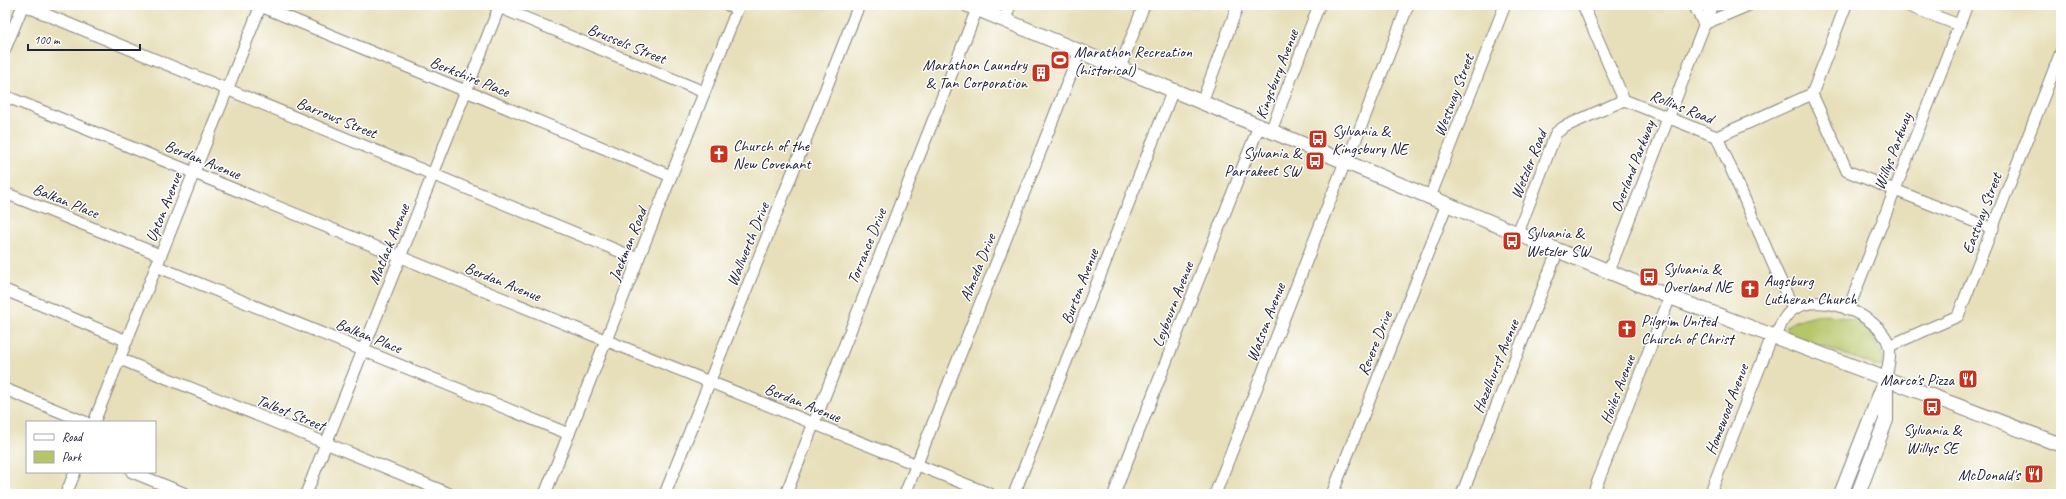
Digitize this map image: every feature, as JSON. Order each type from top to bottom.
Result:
[{"type":"main road","points":[[973,7],[1670,296],[2061,445]]},
{"type":"main road","points":[[1886,379],[1888,403],[1886,420]]},
{"type":"main road","points":[[1841,494],[1886,379]]},
{"type":"main road","points":[[1858,494],[1901,385]]},
{"type":"street","points":[[5,49],[23,5]]},
{"type":"street","name":"Barrows Street","points":[[23,5],[638,259]]},
{"type":"street","name":"Upton Avenue","points":[[94,421],[260,5]]},
{"type":"street","name":"Berkshire Place","points":[[260,5],[671,176]]},
{"type":"street","name":"Wallwerth Drive","points":[[666,494],[859,5]]},
{"type":"street","points":[[1005,20],[1010,5]]},
{"type":"street","points":[[1120,68],[1144,5]]},
{"type":"street","points":[[1202,102],[1238,5]]},
{"type":"street","name":"Kingsbury Avenue","points":[[1265,129],[1319,5]]},
{"type":"street","name":"Watson Avenue","points":[[1215,494],[1408,5]]},
{"type":"street","name":"Westway Street","points":[[1430,197],[1505,5]]},
{"type":"street","name":"Rollins Road","points":[[1583,5],[1624,100],[1717,137],[1793,309]]},
{"type":"street","points":[[1694,5],[1704,24],[1735,8],[1749,5]]},
{"type":"street","name":"Overland Parkway","points":[[1609,271],[1712,5]]},
{"type":"street","points":[[1845,5],[1812,94],[1845,169],[1850,173],[1993,229]]},
{"type":"street","points":[[1906,5],[1959,25]]},
{"type":"street","name":"Willys Parkway","points":[[1848,310],[1967,5]]},
{"type":"street","name":"Matlack Avenue","points":[[306,494],[466,91],[498,6]]},
{"type":"street","name":"Brussels Street","points":[[498,6],[704,92]]},
{"type":"street","name":"Jackman Road","points":[[545,494],[704,92],[735,6]]},
{"type":"street","name":"Torrance Drive","points":[[786,494],[973,7]]},
{"type":"street","name":"Almeda Drive","points":[[905,494],[1080,52]]},
{"type":"street","name":"Eastway Street","points":[[1889,346],[1958,316],[2061,52]]},
{"type":"street","name":"Burton Avenue","points":[[1014,494],[1173,90]]},
{"type":"street","points":[[1717,137],[1812,94]]},
{"type":"street","name":"Berdan Avenue","points":[[5,96],[813,424],[990,494]]},
{"type":"street","name":"Wetzler Road","points":[[1518,233],[1556,133],[1564,127],[1624,100]]},
{"type":"street","name":"Leybourn Avenue","points":[[1114,494],[1265,129]]},
{"type":"street","name":"Balkan Place","points":[[5,193],[363,350],[569,434]]},
{"type":"street","name":"Revere Drive","points":[[1332,494],[1446,204]]},
{"type":"street","name":"Hazelhurst Avenue","points":[[1462,494],[1558,250]]},
{"type":"street","points":[[5,290],[127,341]]},
{"type":"street","name":"Hoiles Avenue","points":[[1593,494],[1670,296]]},
{"type":"street","points":[[1793,309],[1802,305],[1813,303],[1825,304],[1848,310],[1872,323],[1878,329],[1889,346],[1890,360],[1886,379]]},
{"type":"street","name":"Homewood Avenue","points":[[1710,494],[1774,336],[1784,318],[1793,309]]},
{"type":"street","name":"Talbot Street","points":[[120,359],[450,494]]},
{"type":"street","points":[[5,389],[83,421]]},
{"type":"street","points":[[66,494],[75,473]]},
{"type":"street","points":[[134,473],[186,494]]},
{"type":"green space","points":[[1815,315],[1841,317],[1851,319],[1859,323],[1872,336],[1878,346],[1884,359],[1882,367],[1873,366],[1787,333],[1786,326],[1797,320]]},
{"type":"place","name":"Marathon Recreation (historical)","points":[[1060,60]]},
{"type":"place","name":"Marathon Laundry & Tan Corporation","points":[[1041,73]]},
{"type":"place","name":"Sylvania & Kingsbury NE","points":[[1318,139]]},
{"type":"place","name":"Church of the New Covenant","points":[[719,154]]},
{"type":"place","name":"Sylvania & Parrakeet SW","points":[[1315,161]]},
{"type":"place","name":"Sylvania & Wetzler SW","points":[[1512,241]]},
{"type":"place","name":"Sylvania & Overland NE","points":[[1649,277]]},
{"type":"place","name":"Augsburg Lutheran Church","points":[[1750,289]]},
{"type":"place","name":"Pilgrim United Church of Christ","points":[[1627,329]]},
{"type":"place","name":"Marco's Pizza","points":[[1968,379]]},
{"type":"place","name":"Sylvania & Willys SE","points":[[1932,407]]},
{"type":"place","name":"McDonald's","points":[[2034,474]]}]
